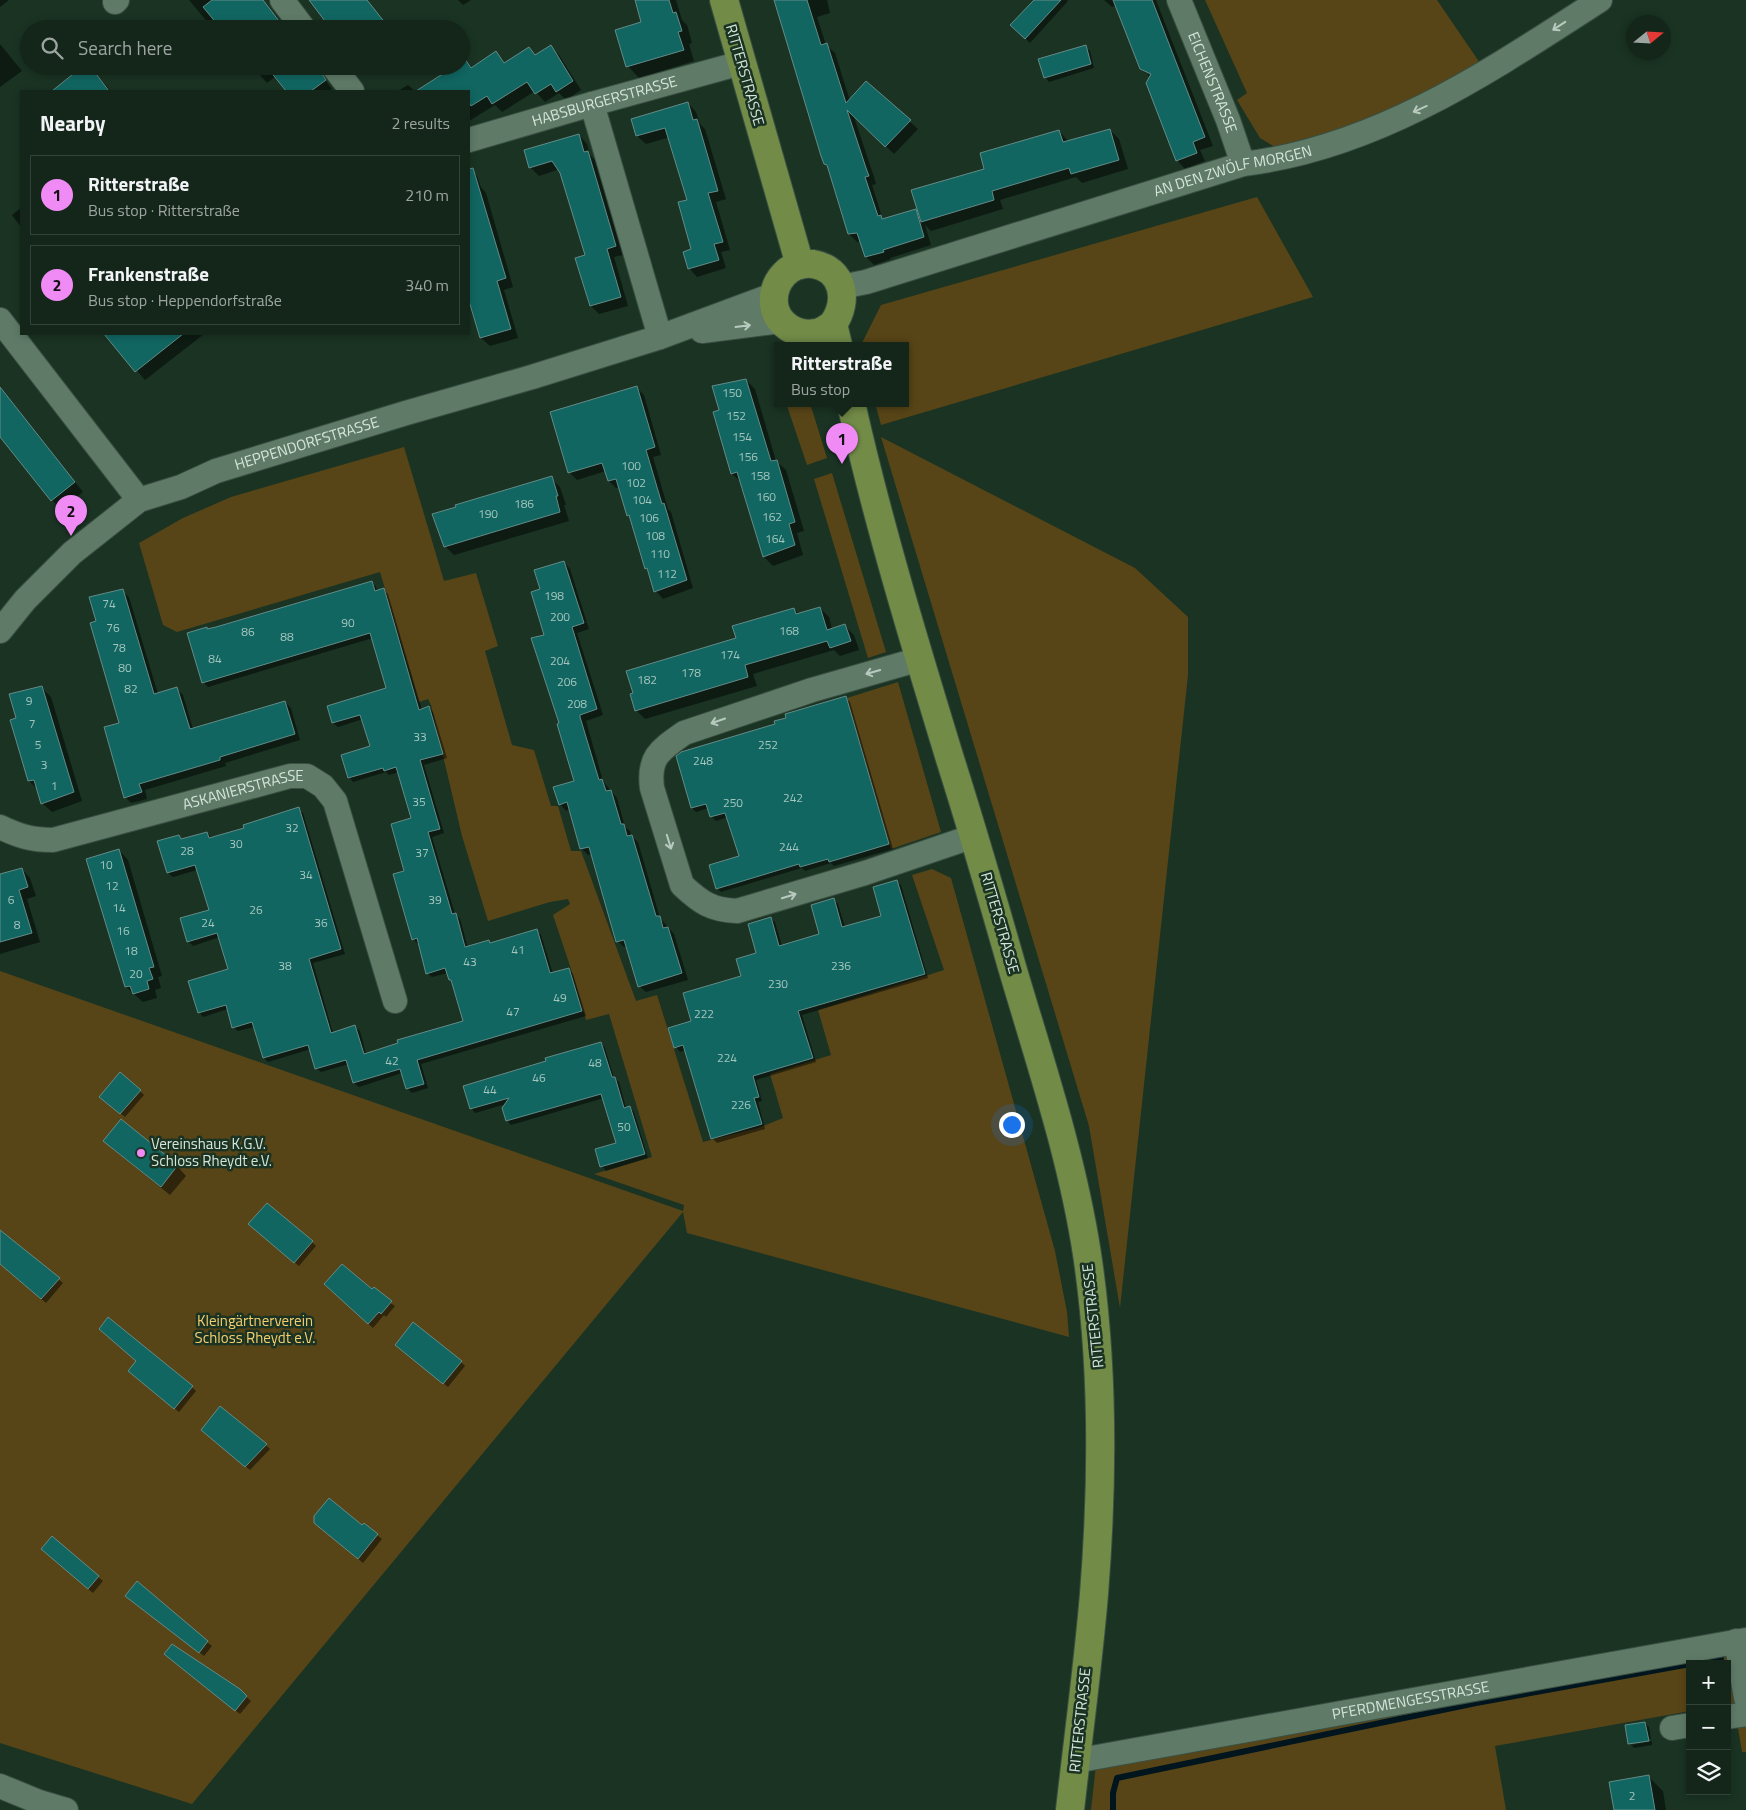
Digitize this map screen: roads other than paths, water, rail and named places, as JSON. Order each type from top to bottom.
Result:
[{"type":"main road","name":"RITTERSTRASSE","points":[[724,0],[800,265]]},
{"type":"main road","points":[[813,264],[825,268],[834,276],[841,287],[842,306],[835,334],[798,333],[775,310],[773,296],[778,282],[787,271],[800,265],[813,264]]},
{"type":"main road","name":"RITTERSTRASSE","points":[[839,407],[863,457]]},
{"type":"main road","name":"RITTERSTRASSE","points":[[852,407],[863,457],[920,659],[1070,1165],[1087,1253],[1094,1307],[1100,1386],[1100,1459],[1094,1594],[1070,1810]]},
{"type":"street","points":[[282,0],[297,20]]},
{"type":"street","name":"EICHENSTRASSE","points":[[1179,0],[1228,120],[1243,164]]},
{"type":"street","name":"AN DEN ZWÖLF MORGEN","points":[[841,287],[866,282],[1243,164],[1272,161],[1359,136],[1427,105],[1498,66],[1600,0]]},
{"type":"street","name":"HABSBURGERSTRASSE","points":[[470,140],[741,63]]},
{"type":"street","points":[[340,75],[351,90]]},
{"type":"street","points":[[592,104],[660,337]]},
{"type":"street","name":"HEPPENDORFSTRASSE","points":[[0,630],[25,600],[72,553],[139,500],[181,487],[226,468],[660,337],[773,296]]},
{"type":"street","points":[[0,320],[139,500]]},
{"type":"street","name":"HEPPENDORFSTRASSE","points":[[660,337],[798,333]]},
{"type":"street","points":[[920,659],[812,690],[684,733],[667,745],[654,759],[650,773],[652,788],[682,885],[694,897],[710,907],[725,911],[737,911],[974,836]]},
{"type":"street","name":"ASKANIERSTRASSE","points":[[0,827],[17,835],[35,840],[53,840],[282,777],[307,776],[323,786],[335,801],[395,1001]]},
{"type":"street","points":[[1741,1641],[1746,1698]]},
{"type":"street","name":"PFERDMENGESSTRASSE","points":[[1075,1761],[1741,1641]]},
{"type":"street","points":[[1731,1716],[1746,1714]]},
{"type":"street","points":[[0,1786],[39,1802],[66,1810]]},
{"type":"waterway","points":[[1712,1660],[1721,1658]]},
{"type":"waterway","points":[[1113,1810],[1113,1793],[1117,1778],[1476,1703],[1686,1665]]},
{"type":"place","name":"Ritterstraße","points":[[842,464]]},
{"type":"place","name":"Frankenstraße","points":[[71,536]]},
{"type":"place","name":"Vereinshaus K.G.V. Schloss Rheydt e.V.","points":[[141,1153]]},
{"type":"park label","name":"Kleingärtnerverein Schloss Rheydt e.V.","points":[[255,1330]]}]
